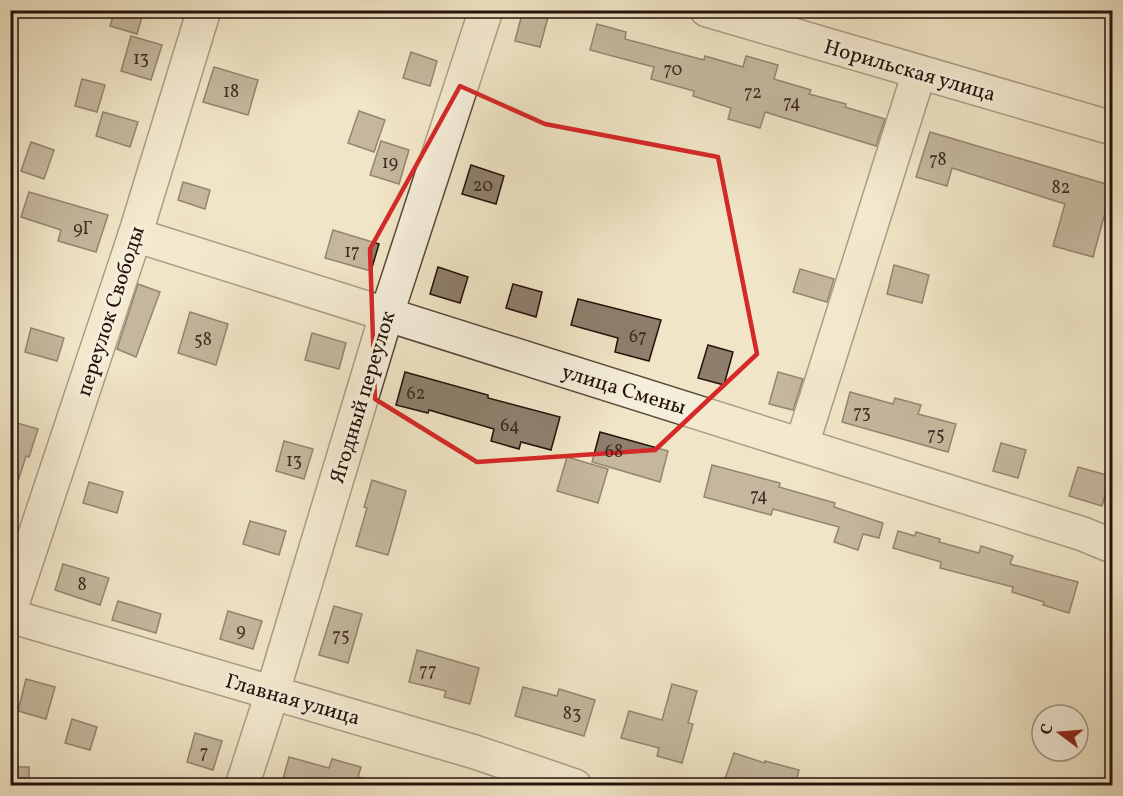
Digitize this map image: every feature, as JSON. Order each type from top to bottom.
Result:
[{"type":"street","name":"переулок Свободы","points":[[10,610],[135,235],[204,10]]},
{"type":"street","name":"Ягодный переулок","points":[[242,786],[386,316],[486,10]]},
{"type":"street","name":"Норильская улица","points":[[707,10],[1113,129]]},
{"type":"street","points":[[802,444],[919,73]]},
{"type":"street","name":"улица Смены","points":[[135,235],[386,316],[802,444],[1083,534],[1113,546]]},
{"type":"street","name":"Главная улица","points":[[10,616],[475,752],[575,786]]},
{"type":"highlighted area","points":[[460,86],[545,124],[718,157],[757,354],[655,450],[477,462],[375,399],[370,249]]},
{"type":"building","points":[[115,10],[144,10],[137,34],[110,26]]},
{"type":"building","points":[[523,10],[550,10],[540,47],[515,41]]},
{"type":"building","points":[[597,24],[626,32],[625,39],[704,60],[705,56],[743,67],[746,56],[778,65],[774,79],[811,90],[809,94],[846,104],[845,107],[885,119],[876,146],[765,112],[760,128],[728,119],[731,108],[693,96],[694,91],[651,79],[654,67],[590,50]]},
{"type":"building","points":[[131,36],[162,45],[151,80],[121,71]]},
{"type":"building","points":[[411,52],[437,61],[430,86],[403,78]]},
{"type":"building","points":[[214,67],[258,80],[248,115],[203,102]]},
{"type":"building","points":[[82,79],[105,85],[97,112],[75,106]]},
{"type":"building","points":[[359,111],[385,120],[374,152],[348,143]]},
{"type":"building","points":[[103,112],[138,122],[130,147],[96,136]]},
{"type":"building","points":[[930,132],[1113,186],[1113,215],[1105,213],[1093,257],[1053,246],[1065,204],[952,168],[947,186],[916,177]]},
{"type":"building","points":[[381,141],[409,150],[399,184],[370,175]]},
{"type":"building","points":[[31,142],[54,150],[44,179],[21,171]]},
{"type":"building","points":[[471,165],[504,176],[496,204],[462,194]]},
{"type":"building","points":[[183,182],[210,190],[205,209],[178,200]]},
{"type":"building","points":[[29,192],[108,215],[96,252],[58,241],[61,230],[21,217]]},
{"type":"building","points":[[333,230],[379,244],[371,271],[325,258]]},
{"type":"building","points":[[894,265],[929,275],[922,303],[887,294]]},
{"type":"building","points":[[438,267],[468,277],[460,303],[430,294]]},
{"type":"building","points":[[800,269],[834,279],[827,302],[793,292]]},
{"type":"building","points":[[138,284],[160,292],[136,357],[117,349]]},
{"type":"building","points":[[513,284],[542,292],[536,317],[506,308]]},
{"type":"building","points":[[578,299],[661,320],[649,361],[615,352],[618,338],[571,325]]},
{"type":"building","points":[[190,312],[228,324],[216,365],[178,353]]},
{"type":"building","points":[[31,328],[64,338],[57,361],[25,352]]},
{"type":"building","points":[[312,333],[346,343],[339,369],[305,360]]},
{"type":"building","points":[[708,345],[733,352],[724,385],[698,378]]},
{"type":"building","points":[[405,372],[488,395],[488,398],[560,417],[551,450],[521,442],[519,449],[491,441],[494,429],[429,410],[428,413],[396,405]]},
{"type":"building","points":[[778,372],[803,379],[793,410],[769,404]]},
{"type":"building","points":[[850,392],[893,404],[895,398],[921,405],[918,414],[956,424],[948,452],[842,422]]},
{"type":"building","points":[[10,421],[38,429],[29,457],[26,456],[15,491],[10,490]]},
{"type":"building","points":[[600,432],[668,451],[660,482],[592,462]]},
{"type":"building","points":[[284,441],[313,449],[304,479],[276,471]]},
{"type":"building","points":[[1001,443],[1026,450],[1018,478],[993,471]]},
{"type":"building","points":[[567,457],[608,469],[598,503],[557,491]]},
{"type":"building","points":[[712,465],[780,483],[779,487],[835,503],[834,507],[883,523],[879,538],[863,534],[858,550],[834,542],[839,527],[773,509],[771,515],[704,497]]},
{"type":"building","points":[[1078,467],[1110,476],[1102,506],[1069,496]]},
{"type":"building","points":[[372,480],[406,491],[388,555],[356,546]]},
{"type":"building","points":[[89,482],[123,492],[117,513],[83,503]]},
{"type":"building","points":[[250,521],[286,531],[279,555],[243,544]]},
{"type":"building","points":[[898,531],[915,536],[916,532],[940,539],[939,542],[979,553],[981,546],[1013,556],[1010,564],[1078,582],[1069,613],[1012,592],[1013,587],[940,568],[941,562],[893,548]]},
{"type":"building","points":[[63,564],[109,578],[100,605],[55,590]]},
{"type":"building","points":[[118,601],[161,614],[156,633],[112,620]]},
{"type":"building","points":[[334,606],[362,614],[348,663],[319,655]]},
{"type":"building","points":[[228,611],[262,621],[253,649],[220,639]]},
{"type":"building","points":[[417,650],[479,668],[470,704],[444,697],[446,691],[409,682]]},
{"type":"building","points":[[26,679],[55,687],[46,719],[18,711]]},
{"type":"building","points":[[672,684],[697,691],[688,723],[693,724],[682,763],[657,756],[659,748],[621,738],[629,711],[662,720]]},
{"type":"building","points":[[523,687],[557,696],[559,689],[595,700],[584,736],[515,716]]},
{"type":"building","points":[[72,719],[97,727],[90,750],[65,743]]},
{"type":"building","points":[[195,733],[222,741],[213,770],[187,762]]},
{"type":"building","points":[[734,753],[765,763],[765,761],[799,770],[795,786],[744,786],[725,779]]},
{"type":"building","points":[[289,757],[329,768],[332,759],[361,767],[358,777],[370,780],[369,786],[281,786]]},
{"type":"building","points":[[10,767],[29,767],[29,786],[10,783]]}]
